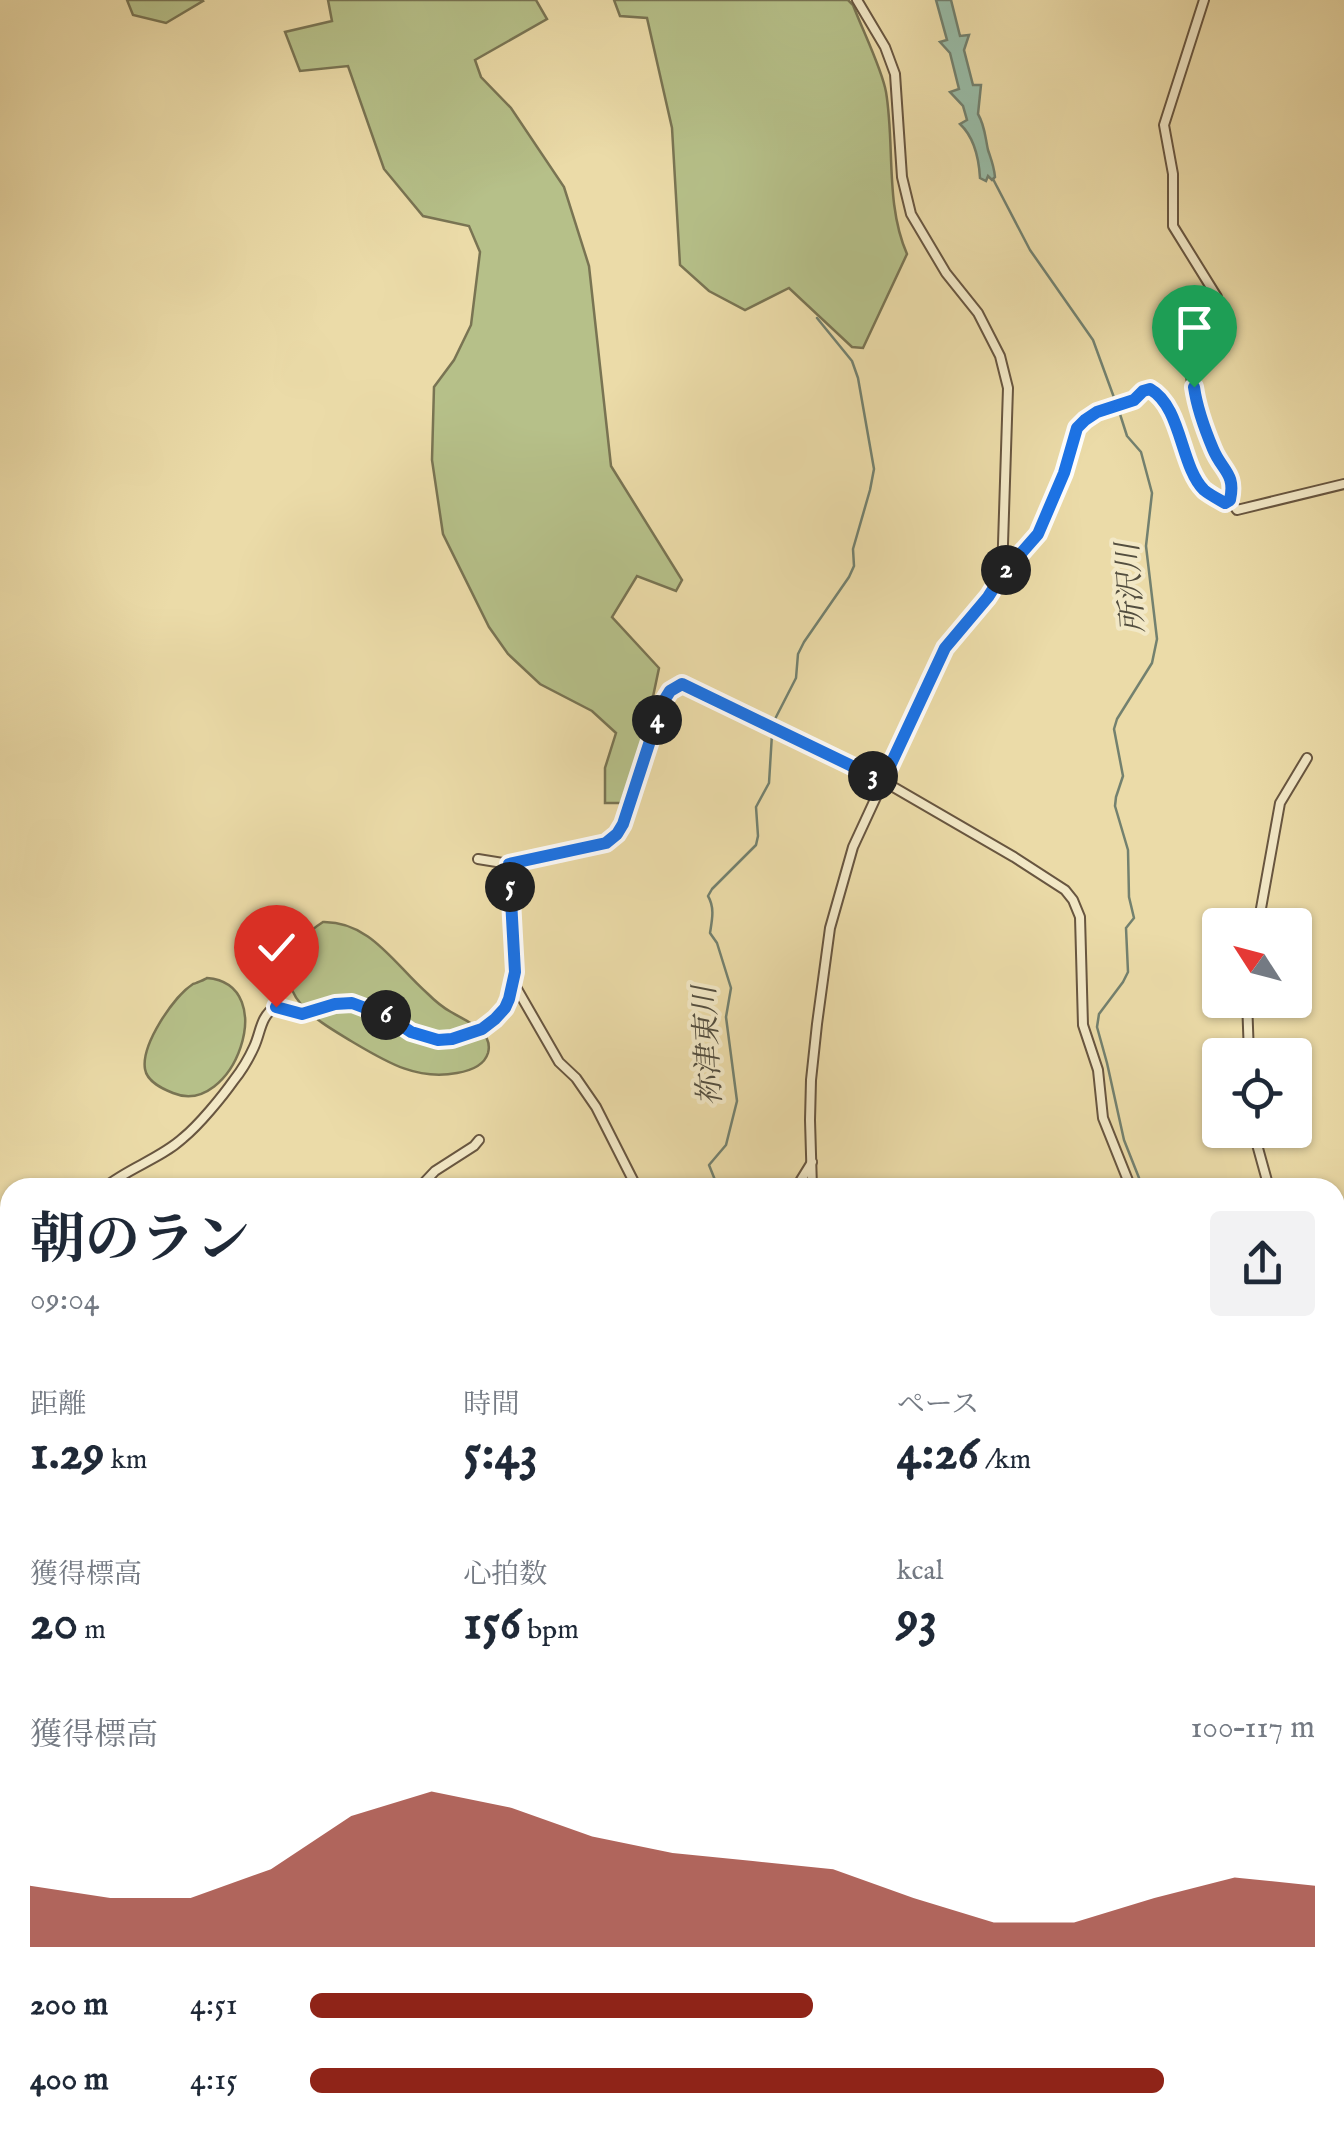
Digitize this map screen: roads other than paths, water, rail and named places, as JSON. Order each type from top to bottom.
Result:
[{"type":"street","points":[[857,0],[885,47],[895,74],[902,176],[911,214],[946,273],[978,312],[1000,356],[1008,388],[1002,575]]},
{"type":"street","points":[[1204,0],[1164,124],[1172,174],[1174,226],[1217,297],[1217,306],[1191,365],[1193,384],[1215,455],[1230,472],[1230,500],[1237,510],[1344,484]]},
{"type":"street","points":[[812,1178],[811,1080],[830,928],[853,846],[945,648],[1038,534],[1064,473],[1077,428],[1097,412],[1134,400],[1143,391],[1156,391],[1170,410],[1202,488],[1225,503],[1230,500]]},
{"type":"street","points":[[478,859],[509,864],[606,843],[617,834],[662,704],[670,691],[682,684],[883,781],[1014,857],[1065,890],[1073,900],[1080,916],[1083,1025],[1098,1070],[1103,1118],[1127,1178]]},
{"type":"street","points":[[1261,908],[1280,804],[1307,758]]},
{"type":"street","points":[[116,1178],[183,1139],[233,1082],[270,1010],[282,1007],[302,1014],[352,1003],[387,1016],[420,1036],[438,1040],[470,1034],[495,1019],[509,999],[515,972],[509,864]]},
{"type":"street","points":[[513,982],[559,1062],[596,1107],[631,1178]]},
{"type":"street","points":[[428,1178],[478,1140]]},
{"type":"street","points":[[1258,1148],[1266,1178]]},
{"type":"street","points":[[802,1178],[812,1162]]},
{"type":"waterway","name":"所沢川","points":[[993,179],[1030,250],[1093,340],[1116,403]]},
{"type":"waterway","name":"祢津東川","points":[[774,721],[796,678],[798,654],[804,642],[854,566],[853,549],[874,469],[852,361],[817,318]]},
{"type":"waterway","name":"所沢川","points":[[1119,411],[1127,436],[1141,452],[1152,493],[1146,546],[1157,639],[1152,663],[1114,729],[1123,776],[1115,806],[1128,850],[1129,897],[1134,918],[1126,928],[1128,972],[1099,1014],[1097,1027],[1124,1140],[1139,1178]]},
{"type":"waterway","name":"祢津東川","points":[[714,1178],[709,1165],[726,1145],[737,1101],[726,1017],[731,988],[710,933],[712,910],[708,896],[756,845],[756,807],[769,783],[772,734]]}]
